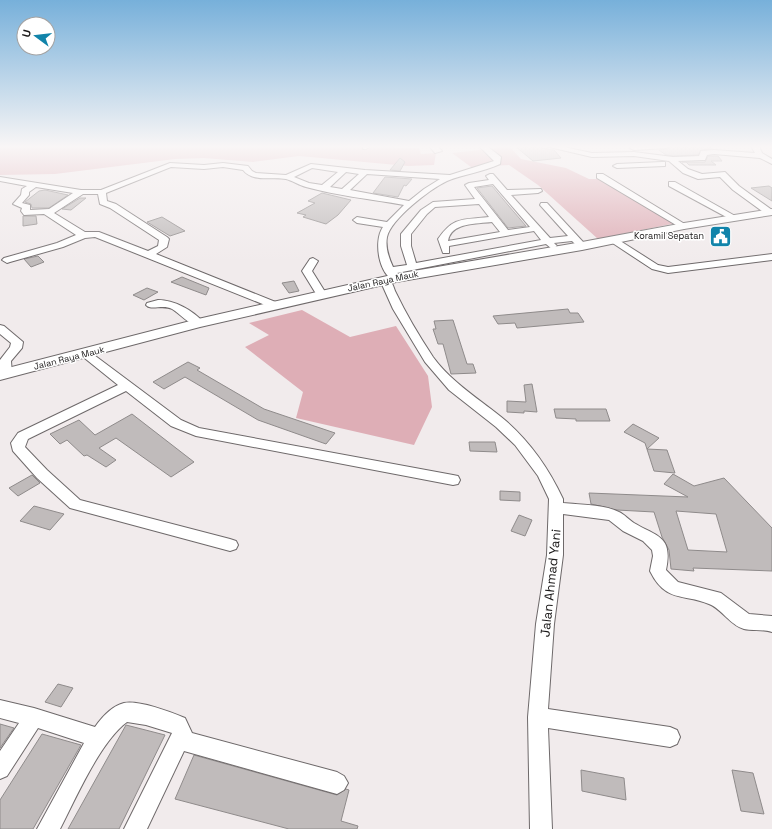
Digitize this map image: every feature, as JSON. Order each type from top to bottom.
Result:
[{"type":"main road","name":"Jalan Raya Mauk","points":[[3,375],[198,323],[322,295],[390,276],[552,246],[578,242],[614,240],[684,226],[771,212]]},
{"type":"street","points":[[81,192],[53,211],[27,213],[25,211],[28,207],[17,204],[25,195],[25,191],[34,185],[81,192],[102,192],[121,185]]},
{"type":"street","points":[[307,185],[343,193],[411,204]]},
{"type":"street","points":[[324,188],[328,185]]},
{"type":"street","points":[[343,193],[352,185]]},
{"type":"street","points":[[357,220],[388,225],[411,204],[417,196],[435,185]]},
{"type":"street","points":[[469,185],[480,201],[506,234]]},
{"type":"street","points":[[497,185],[552,246]]},
{"type":"street","points":[[615,185],[684,226]]},
{"type":"street","points":[[673,185],[733,218]]},
{"type":"street","points":[[733,185],[771,212]]},
{"type":"street","points":[[505,193],[538,191]]},
{"type":"street","points":[[102,192],[102,202],[113,206],[164,239],[162,246],[148,254]]},
{"type":"street","points":[[413,267],[406,246],[406,234],[424,212],[433,206],[480,201]]},
{"type":"street","points":[[544,205],[578,242]]},
{"type":"street","points":[[47,212],[83,235]]},
{"type":"street","points":[[448,260],[444,244],[445,235],[456,224],[494,219]]},
{"type":"street","name":"Jalan Ahmad Yani","points":[[388,225],[383,233],[381,245],[398,309],[428,359],[453,387],[501,424],[520,442],[550,486],[556,499],[555,555],[545,624],[538,717],[541,829]]},
{"type":"street","points":[[444,244],[537,228]]},
{"type":"street","points":[[7,260],[54,247],[83,235],[96,234],[274,305]]},
{"type":"street","points":[[614,240],[655,267],[668,270],[772,257]]},
{"type":"street","points":[[390,276],[413,267],[448,260],[552,246]]},
{"type":"street","points":[[313,261],[307,271],[322,295]]},
{"type":"street","points":[[151,305],[166,302],[198,323]]},
{"type":"street","points":[[0,328],[17,342],[16,348],[5,361],[3,375]]},
{"type":"street","points":[[86,354],[176,423],[196,432],[452,480]]},
{"type":"street","points":[[127,385],[23,436],[18,443],[18,448],[47,479],[75,504],[230,545]]},
{"type":"street","points":[[556,508],[603,513],[614,516],[628,528],[649,537],[658,547],[661,556],[658,571],[673,588],[715,598],[746,622],[765,622],[772,624]]},
{"type":"street","points":[[0,709],[34,717],[99,738]]},
{"type":"street","points":[[48,829],[99,738],[114,719],[126,713],[178,725],[182,733],[180,740],[135,829]]},
{"type":"street","points":[[0,769],[34,717]]},
{"type":"street","points":[[538,717],[670,737]]},
{"type":"street","points":[[180,740],[337,783]]},
{"type":"shaded area","points":[[538,185],[619,185],[681,222],[598,239]]},
{"type":"shaded area","points":[[302,310],[350,337],[396,326],[428,376],[432,407],[414,445],[296,418],[303,392],[245,347],[269,335],[249,323]]},
{"type":"building","points":[[379,185],[407,185],[404,185],[398,197],[373,193]]},
{"type":"building","points":[[492,186],[526,226],[508,228],[477,188]]},
{"type":"building","points":[[769,186],[772,188],[772,201],[751,188]]},
{"type":"building","points":[[45,190],[68,195],[49,208],[32,208],[31,204],[25,202],[39,191]]},
{"type":"building","points":[[322,193],[351,200],[338,215],[326,224],[303,217],[306,215],[297,213],[315,203],[308,201]]},
{"type":"building","points":[[80,198],[86,198],[71,210],[62,209]]},
{"type":"building","points":[[23,216],[36,216],[37,224],[23,226]]},
{"type":"building","points":[[162,217],[185,231],[170,236],[147,222]]},
{"type":"building","points":[[38,256],[44,262],[31,267],[24,259]]},
{"type":"building","points":[[182,277],[209,288],[206,295],[171,282]]},
{"type":"building","points":[[294,281],[299,291],[289,293],[282,283]]},
{"type":"building","points":[[147,288],[158,292],[144,300],[133,295]]},
{"type":"building","points":[[568,309],[570,313],[578,313],[584,322],[517,328],[515,323],[498,324],[493,316]]},
{"type":"building","points":[[453,320],[467,364],[473,364],[476,373],[451,374],[443,344],[438,344],[433,329],[436,329],[434,321]]},
{"type":"building","points":[[188,362],[200,368],[197,370],[264,409],[335,433],[326,444],[258,420],[185,377],[164,389],[153,382]]},
{"type":"building","points":[[532,384],[537,412],[507,412],[507,401],[526,402],[524,385]]},
{"type":"building","points":[[554,409],[606,409],[610,421],[576,421],[576,419],[556,418]]},
{"type":"building","points":[[132,414],[194,462],[171,477],[116,438],[99,448],[116,460],[106,467],[87,455],[84,456],[67,440],[60,444],[50,434],[79,420],[95,435]]},
{"type":"building","points":[[633,424],[659,438],[647,449],[667,450],[675,473],[654,471],[645,443],[624,432]]},
{"type":"building","points":[[469,442],[495,442],[497,452],[470,451]]},
{"type":"building","points":[[673,474],[694,486],[724,478],[772,528],[772,571],[693,568],[694,571],[671,569],[669,550],[662,537],[654,512],[617,510],[591,504],[589,493],[688,497],[664,484]],"holes":[[[676,511],[716,514],[727,552],[688,550]]]},
{"type":"building","points":[[32,475],[40,483],[18,496],[9,488]]},
{"type":"building","points":[[500,491],[520,492],[520,501],[500,500]]},
{"type":"building","points":[[34,506],[64,514],[50,530],[20,521]]},
{"type":"building","points":[[519,515],[532,520],[525,536],[511,531]]},
{"type":"building","points":[[58,684],[73,688],[61,707],[45,702]]},
{"type":"building","points":[[0,724],[14,728],[0,748]]},
{"type":"building","points":[[126,725],[165,735],[119,829],[68,829]]},
{"type":"building","points":[[42,734],[81,745],[33,829],[0,829],[0,800]]},
{"type":"building","points":[[194,755],[337,795],[346,789],[349,790],[341,821],[358,826],[357,829],[289,829],[175,799]]},
{"type":"building","points":[[581,770],[624,778],[626,800],[582,791]]},
{"type":"building","points":[[732,770],[753,773],[764,814],[741,811]]},
{"type":"place","name":"Koramil Sepatan","points":[[720,236]]}]
